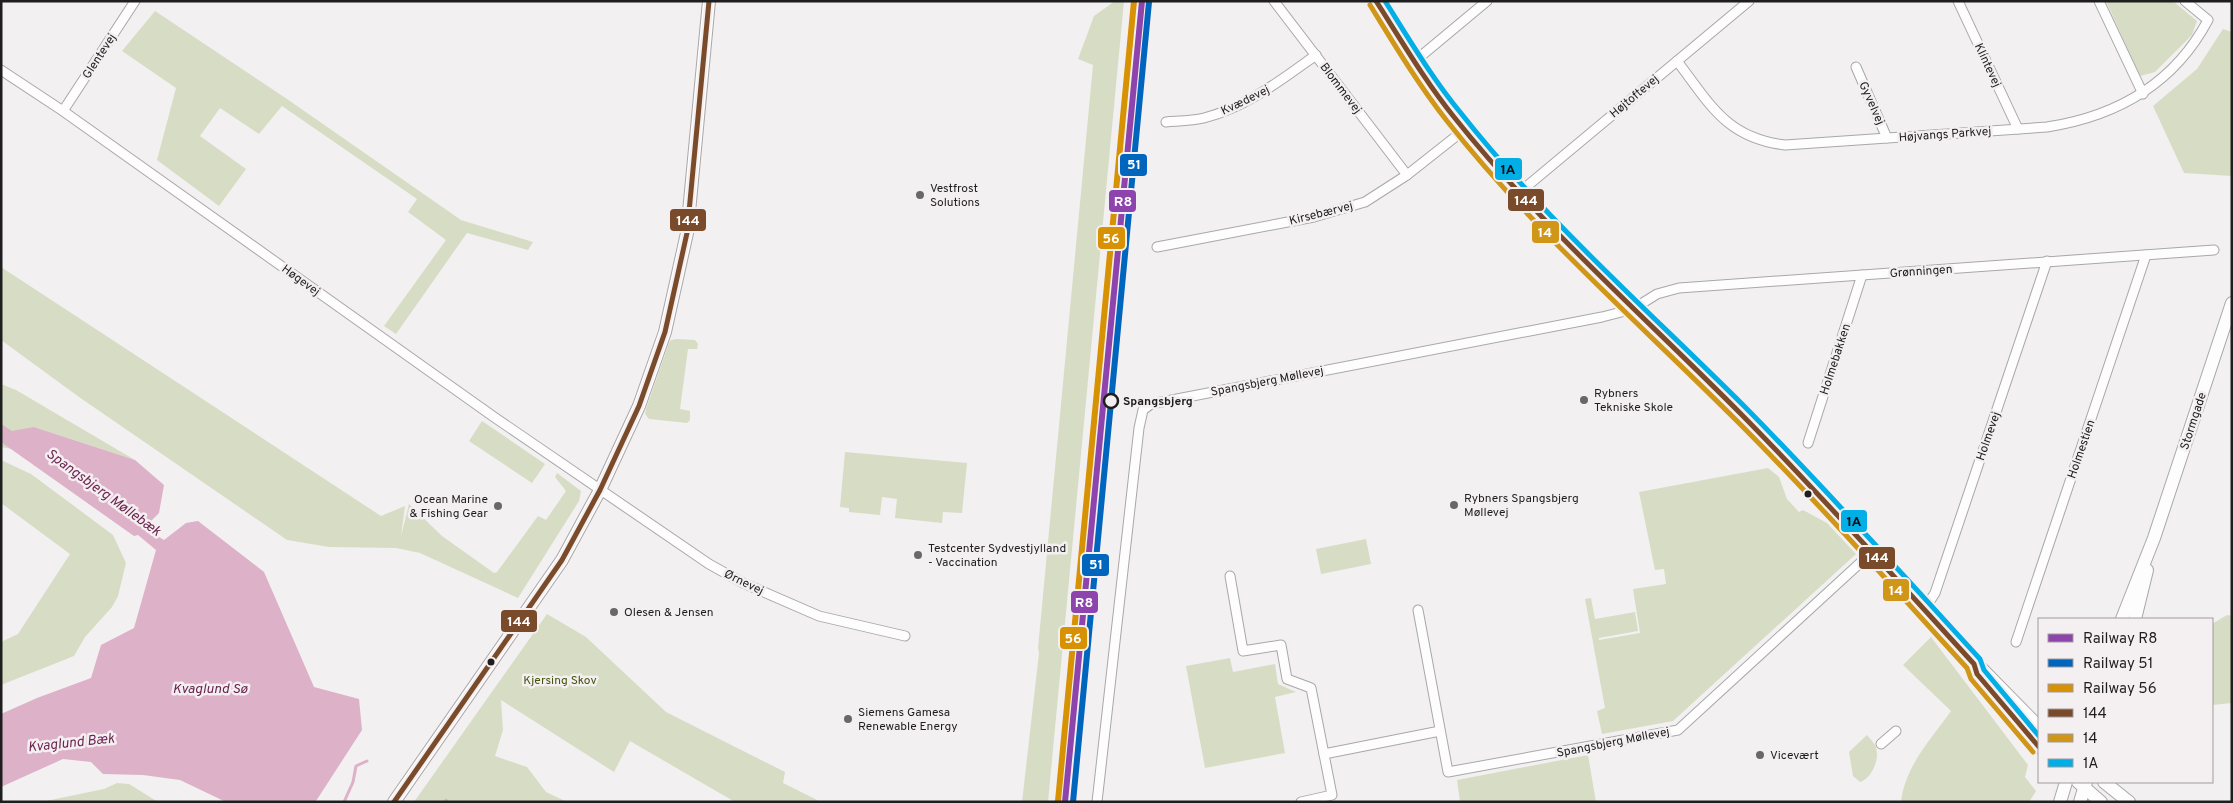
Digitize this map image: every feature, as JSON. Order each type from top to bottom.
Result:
[{"type":"street","name":"Glentevej","points":[[63,110],[135,1]]},
{"type":"street","points":[[394,802],[562,560],[600,490],[633,421],[665,332],[687,233],[709,1]]},
{"type":"street","name":"Blommevej","points":[[1274,1],[1407,175]]},
{"type":"street","points":[[1376,1],[1415,61],[1464,130],[1520,192],[1633,309],[1741,414],[1872,552],[1974,664],[1982,668],[2028,718],[2038,726]]},
{"type":"street","points":[[1415,61],[1487,1]]},
{"type":"street","name":"Højtoftevej","points":[[1520,192],[1749,1]]},
{"type":"street","name":"Klintevej","points":[[1958,1],[2018,129]]},
{"type":"street","points":[[2099,1],[2143,94]]},
{"type":"street","name":"Højvangs Parkvej","points":[[1676,61],[1724,121],[1737,131],[1752,138],[1785,145],[2048,127],[2078,122],[2110,110],[2143,94],[2176,67],[2196,43],[2208,20],[2185,1]]},
{"type":"street","name":"Kvædevej","points":[[1166,122],[1203,119],[1230,109],[1261,95],[1316,55]]},
{"type":"street","name":"Gyvelvej","points":[[1856,68],[1887,138]]},
{"type":"street","name":"Høgevej","points":[[1,70],[63,110],[494,418],[600,490]]},
{"type":"street","name":"Kirsebærvej","points":[[1157,247],[1314,218],[1365,202],[1407,175],[1464,130]]},
{"type":"street","name":"Grønningen","points":[[1633,309],[1657,294],[1679,288],[2214,250]]},
{"type":"street","name":"Holmestien","points":[[2016,642],[2146,255]]},
{"type":"street","name":"Holmevej","points":[[1924,610],[1936,594],[2047,261]]},
{"type":"street","name":"Holmebakken","points":[[1808,443],[1862,275]]},
{"type":"street","name":"Stormgade","points":[[2122,618],[2154,538],[2232,303]]},
{"type":"street","name":"Spangsbjerg Møllevej","points":[[1097,802],[1130,500],[1143,410],[1151,404],[1184,397],[1592,319],[1633,309]]},
{"type":"street","name":"Ørnevej","points":[[600,490],[709,564],[743,583],[819,616],[905,636]]},
{"type":"street","name":"Stormgade","points":[[2135,618],[2154,538]]},
{"type":"street","name":"Spangsbjerg Møllevej","points":[[1418,610],[1448,772],[1678,730],[1872,552]]},
{"type":"street","points":[[1230,576],[1243,651],[1281,645],[1287,679],[1311,688],[1332,795],[1301,802]]},
{"type":"street","points":[[1974,664],[1977,674],[2021,728],[2038,745]]},
{"type":"street","points":[[1324,754],[1440,731]]},
{"type":"street","points":[[1881,744],[1896,731]]},
{"type":"street","points":[[2060,802],[2066,783]]},
{"type":"street","points":[[2069,802],[2081,783]]},
{"type":"street","points":[[2080,802],[2081,783]]},
{"type":"street","points":[[2081,783],[2101,802]]},
{"type":"street","points":[[2105,783],[2129,802]]},
{"type":"green space","points":[[1115,1],[1124,1],[1048,802],[1022,802],[1039,653],[1093,65],[1078,59],[1094,16]]},
{"type":"green space","points":[[2106,1],[2173,1],[2197,21],[2192,35],[2155,72],[2140,76]]},
{"type":"green space","points":[[155,11],[287,99],[461,220],[533,242],[528,250],[467,233],[396,334],[384,326],[446,240],[408,212],[417,199],[282,106],[259,134],[220,108],[200,136],[246,169],[219,206],[157,160],[176,88],[122,51]]},
{"type":"green space","points":[[2223,29],[2232,32],[2232,176],[2184,173],[2153,106],[2197,69]]},
{"type":"green space","points":[[1,267],[381,516],[405,506],[401,536],[409,504],[442,536],[494,573],[497,572],[538,516],[546,520],[566,491],[555,477],[557,473],[581,491],[579,501],[518,598],[420,553],[396,548],[329,547],[287,540],[79,397],[1,340]]},
{"type":"green space","points":[[671,340],[695,340],[698,344],[697,349],[688,349],[680,409],[690,411],[690,420],[687,423],[649,419],[645,414],[646,409],[669,343]]},
{"type":"green space","points":[[1,384],[16,390],[135,460],[34,427],[12,449],[1,447]]},
{"type":"green space","points":[[482,421],[545,464],[532,483],[469,441]]},
{"type":"green space","points":[[845,452],[967,463],[962,513],[943,512],[942,523],[895,518],[897,499],[882,497],[880,515],[849,512],[849,508],[840,507]]},
{"type":"green space","points":[[1,460],[31,474],[113,535],[126,563],[118,596],[112,607],[85,637],[74,656],[1,685],[1,642],[18,634],[70,554],[1,503]]},
{"type":"green space","points":[[1768,468],[1779,477],[1787,499],[1799,512],[1803,510],[1827,523],[1856,554],[1673,721],[1602,734],[1597,711],[1605,708],[1585,599],[1591,598],[1595,619],[1635,612],[1638,631],[1599,638],[1599,640],[1640,633],[1633,589],[1666,584],[1664,569],[1655,570],[1639,492]]},
{"type":"green space","points":[[1366,539],[1371,564],[1321,574],[1316,549]]},
{"type":"green space","name":"Kjersing Skov","points":[[547,614],[586,637],[666,712],[785,772],[783,783],[821,802],[735,802],[630,741],[614,772],[501,700],[503,730],[495,756],[527,767],[546,792],[567,802],[414,802]]},
{"type":"green space","points":[[2227,615],[2232,616],[2232,703],[2213,705],[2213,623]]},
{"type":"green space","points":[[1931,637],[2028,765],[2025,777],[2036,791],[2029,802],[1901,802],[1903,789],[1913,765],[1951,711],[1903,665]]},
{"type":"green space","points":[[1230,658],[1233,672],[1275,664],[1278,684],[1296,692],[1275,697],[1285,753],[1205,768],[1186,666]]},
{"type":"green space","points":[[1867,735],[1874,743],[1877,758],[1871,773],[1860,782],[1853,776],[1849,752]]},
{"type":"green space","points":[[1588,755],[1596,802],[1460,802],[1457,780]]},
{"type":"green space","points":[[117,783],[129,784],[158,802],[41,802],[104,789]]},
{"type":"water","name":"Kvaglund Sø","points":[[1,424],[12,431],[34,427],[135,460],[164,485],[159,513],[144,528],[164,540],[186,523],[198,521],[264,572],[314,687],[359,699],[362,730],[316,801],[226,802],[180,780],[143,775],[103,774],[91,762],[63,759],[1,787],[1,714],[91,678],[101,645],[134,628],[156,550],[138,535],[134,536],[1,442]]},
{"type":"waterway","name":"Spangsbjerg Møllebæk","points":[[344,802],[353,782],[356,766],[367,761]]},
{"type":"rail line","name":"56","points":[[1058,801],[1134,1]]},
{"type":"rail line","name":"R8","points":[[1065,802],[1142,1]]},
{"type":"rail line","name":"51","points":[[1073,802],[1149,2]]},
{"type":"transit line","name":"144","points":[[394,802],[562,560],[600,490],[639,406],[665,332],[687,233],[709,1]]},
{"type":"transit line","name":"144","points":[[1376,1],[1433,89],[1487,157],[1557,233],[1741,414],[1830,507],[1974,664],[1977,674],[2038,746]]},
{"type":"transit line","name":"1A","points":[[1385,1],[1440,86],[1493,152],[1598,264],[1745,407],[1834,500],[1980,659],[1984,670],[2038,735]]},
{"type":"transit line","name":"14","points":[[1370,5],[1426,93],[1480,161],[1586,274],[1734,418],[1823,511],[1967,668],[1971,679],[2033,752]]},
{"type":"place","name":"Vestfrost Solutions","points":[[920,195]]},
{"type":"place","name":"Rybners Tekniske Skole","points":[[1584,400]]},
{"type":"place","name":"Spangsbjerg","points":[[1111,401]]},
{"type":"place","name":"Rybners Spangsbjerg Møllevej","points":[[1454,505]]},
{"type":"place","name":"Ocean Marine & Fishing Gear","points":[[498,506]]},
{"type":"place","name":"Testcenter Sydvestjylland - Vaccination","points":[[918,555]]},
{"type":"place","name":"Olesen & Jensen","points":[[614,612]]},
{"type":"place","name":"Siemens Gamesa Renewable Energy","points":[[848,719]]},
{"type":"place","name":"Vicevært","points":[[1760,755]]},
{"type":"water label","name":"Kvaglund Bæk","points":[[71,742]]}]
